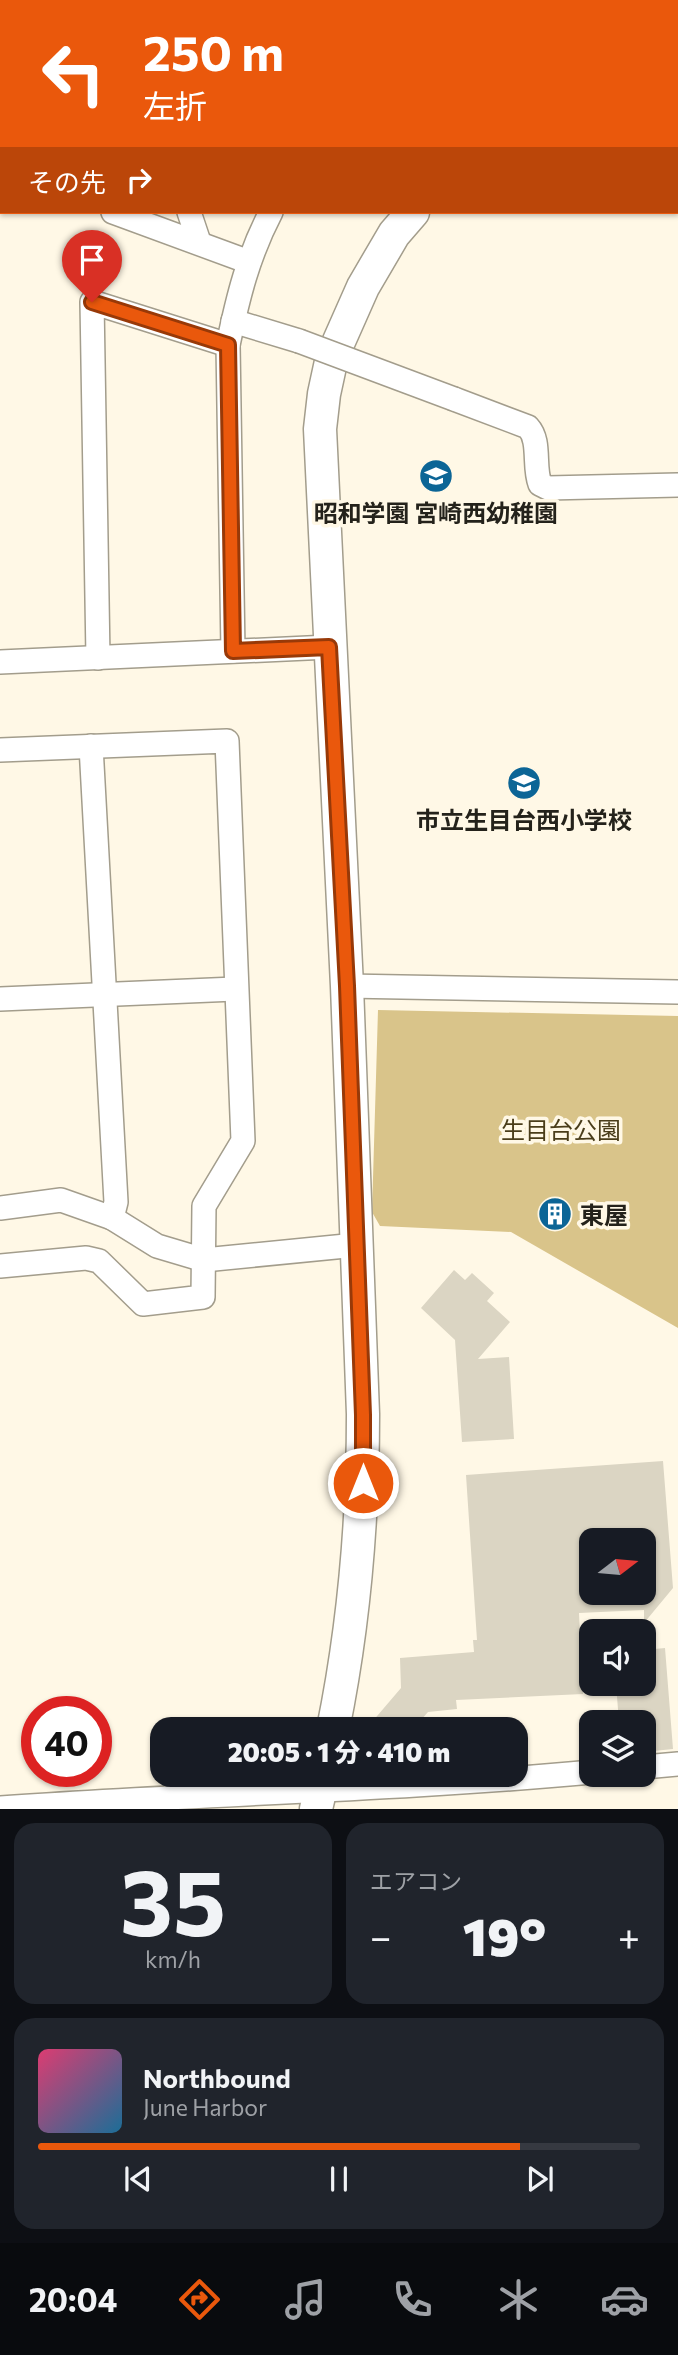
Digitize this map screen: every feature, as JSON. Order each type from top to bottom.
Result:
[{"type":"street","points":[[119,214],[249,262]]},
{"type":"street","points":[[190,214],[199,242]]},
{"type":"street","points":[[233,651],[228,345],[236,302],[257,238],[270,214]]},
{"type":"street","points":[[335,1717],[344,1675],[363,1483],[363,1415],[347,986],[320,453],[324,394],[332,357],[363,287],[394,234],[411,214]]},
{"type":"street","points":[[98,658],[92,302],[228,345]]},
{"type":"street","points":[[233,321],[299,341],[528,427],[534,434],[536,474],[540,484],[548,488],[678,485]]},
{"type":"street","points":[[0,662],[329,647]]},
{"type":"street","points":[[0,750],[227,741],[243,1141],[204,1206],[204,1297],[143,1304],[99,1261],[86,1258],[0,1266]]},
{"type":"street","points":[[91,746],[107,995],[116,1202],[112,1218]]},
{"type":"street","points":[[347,986],[678,992]]},
{"type":"street","points":[[0,999],[235,989]]},
{"type":"street","points":[[0,1208],[61,1200],[112,1218],[158,1246],[204,1260],[356,1245]]},
{"type":"street","points":[[656,1766],[678,1764]]},
{"type":"street","points":[[1,1808],[113,1800],[320,1792],[579,1773]]},
{"type":"green space","name":"生目台公園","points":[[378,1010],[678,1016],[678,1328],[511,1232],[380,1226],[372,1212]]},
{"type":"building","points":[[454,1270],[465,1280],[472,1273],[494,1293],[487,1301],[510,1322],[478,1359],[509,1357],[514,1439],[462,1442],[455,1340],[421,1308]]},
{"type":"building","points":[[663,1461],[673,1588],[647,1619],[644,1619],[644,1610],[579,1613],[579,1694],[456,1700],[457,1709],[428,1712],[424,1717],[376,1717],[401,1688],[400,1658],[474,1652],[473,1640],[477,1640],[466,1475]]},
{"type":"building","points":[[665,1648],[673,1749],[656,1751],[656,1710],[618,1710],[617,1696],[656,1696],[656,1649]]},
{"type":"place","name":"昭和学園 宮崎西幼稚園","points":[[436,476]]},
{"type":"place","name":"市立生目台西小学校","points":[[524,783]]},
{"type":"place","name":"東屋","points":[[555,1214]]},
{"type":"route","points":[[92,302],[228,345],[233,651],[329,647],[347,986],[363,1415],[363,1483]]}]
